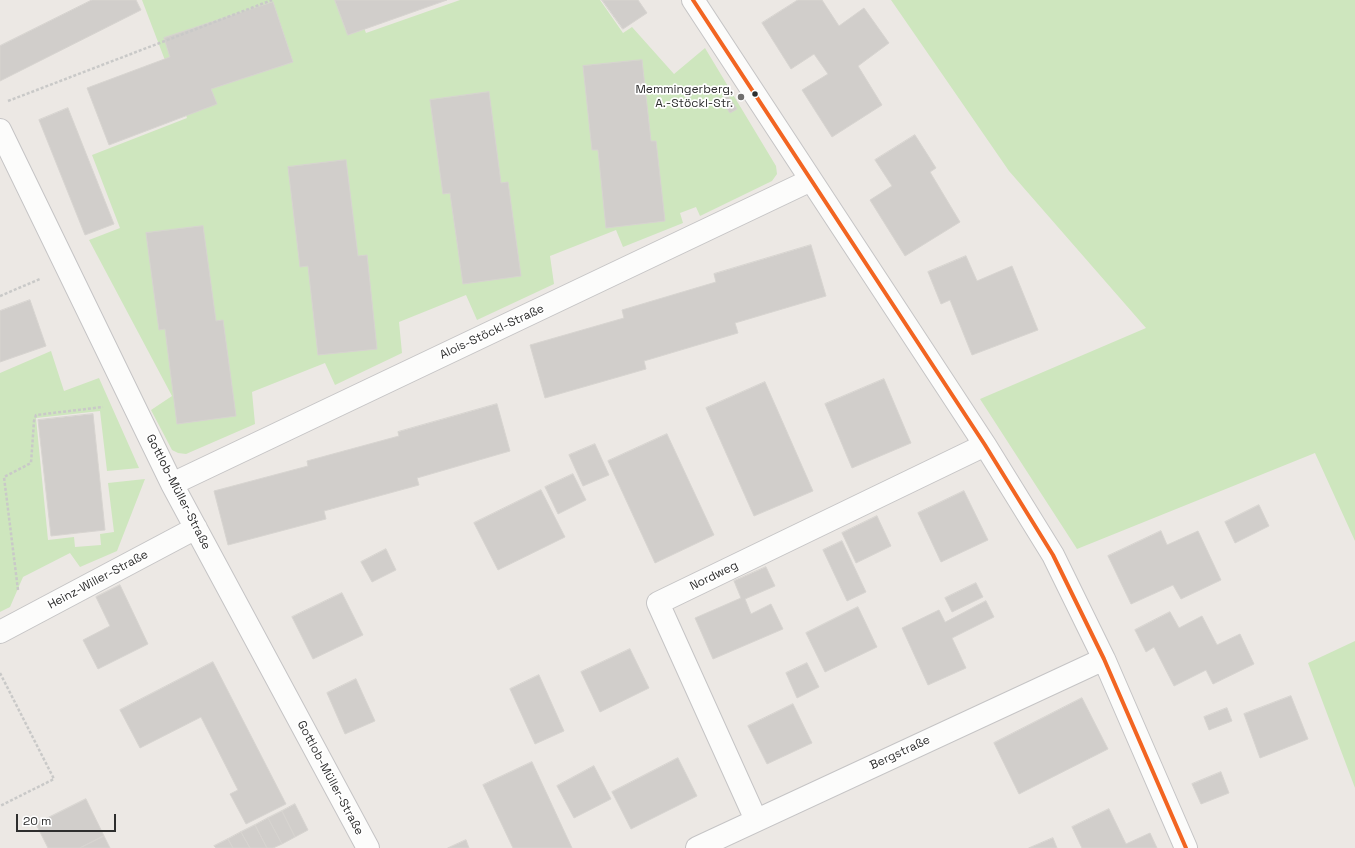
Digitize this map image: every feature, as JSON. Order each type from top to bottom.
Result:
[{"type":"street","points":[[693,0],[985,445],[1053,555],[1104,659],[1186,848]]},
{"type":"street","name":"Gottlob-Müller-Straße","points":[[0,130],[172,484],[368,848]]},
{"type":"street","name":"Alois-Stöckl-Straße","points":[[172,484],[811,180]]},
{"type":"street","name":"Nordweg","points":[[756,820],[658,603],[985,445]]},
{"type":"street","name":"Heinz-Willer-Straße","points":[[0,632],[196,528]]},
{"type":"street","name":"Bergstraße","points":[[697,848],[1104,659]]},
{"type":"path","points":[[7,102],[272,0]]},
{"type":"path","points":[[0,296],[67,267]]},
{"type":"path","points":[[22,620],[4,477],[31,463],[34,421],[36,415],[133,404]]},
{"type":"path","points":[[0,673],[54,779],[0,806]]},
{"type":"green space","points":[[142,0],[353,0],[366,33],[460,0],[600,0],[623,33],[632,27],[674,74],[705,48],[776,166],[777,174],[772,181],[700,216],[696,207],[680,213],[683,223],[623,247],[616,230],[550,256],[554,284],[477,320],[466,295],[399,322],[402,353],[335,385],[325,363],[252,392],[255,424],[186,454],[178,453],[172,450],[151,410],[172,396],[89,240],[120,228],[92,155],[187,118]]},
{"type":"green space","points":[[891,0],[1355,0],[1355,541],[1315,453],[1077,549],[980,399],[1146,328],[1009,171]]},
{"type":"green space","points":[[51,351],[64,391],[99,378],[139,468],[107,471],[100,411],[36,418],[48,540],[74,537],[75,547],[101,545],[100,534],[114,532],[108,483],[145,479],[117,551],[80,567],[70,553],[23,577],[10,607],[0,612],[0,373]]},
{"type":"green space","points":[[1355,641],[1355,788],[1308,663]]},
{"type":"building","points":[[92,0],[136,0],[141,10],[0,81],[0,46]]},
{"type":"building","points":[[335,0],[447,0],[348,35]]},
{"type":"building","points":[[602,0],[638,0],[647,13],[623,29]]},
{"type":"building","points":[[798,0],[822,0],[839,26],[864,8],[889,43],[858,66],[882,105],[832,137],[802,90],[828,74],[814,54],[791,69],[762,23]]},
{"type":"building","points":[[273,2],[293,62],[211,89],[217,104],[109,145],[87,88],[170,57],[164,38]]},
{"type":"building","points":[[642,60],[651,141],[656,141],[665,221],[606,228],[598,150],[592,150],[583,66]]},
{"type":"building","points":[[489,92],[501,183],[508,182],[521,276],[463,284],[450,193],[443,194],[430,100]]},
{"type":"building","points":[[728,96],[737,109],[730,113],[721,100]]},
{"type":"building","points":[[68,108],[114,224],[85,235],[39,120]]},
{"type":"building","points":[[915,135],[936,168],[930,172],[960,222],[905,256],[870,200],[892,186],[875,160]]},
{"type":"building","points":[[346,160],[358,256],[367,255],[377,349],[318,355],[308,266],[300,267],[288,167]]},
{"type":"building","points":[[203,226],[216,321],[223,320],[236,416],[177,424],[165,329],[159,330],[146,233]]},
{"type":"building","points":[[811,245],[826,296],[735,323],[738,333],[644,361],[646,369],[545,398],[530,345],[624,318],[622,310],[716,282],[714,274]]},
{"type":"building","points":[[966,256],[977,281],[1012,266],[1038,330],[972,355],[950,300],[941,304],[928,272]]},
{"type":"building","points":[[30,300],[46,346],[0,362],[0,311]]},
{"type":"building","points":[[884,379],[911,443],[852,468],[825,404]]},
{"type":"building","points":[[765,382],[813,491],[754,516],[706,408]]},
{"type":"building","points":[[497,404],[510,451],[417,478],[419,485],[324,511],[326,519],[228,545],[214,491],[308,466],[307,461],[399,436],[398,432]]},
{"type":"building","points":[[93,414],[105,530],[51,536],[38,420]]},
{"type":"building","points":[[667,434],[714,535],[655,563],[608,461]]},
{"type":"building","points":[[595,444],[609,475],[583,486],[569,455]]},
{"type":"building","points":[[573,474],[586,500],[558,514],[545,487]]},
{"type":"building","points":[[541,490],[565,537],[498,570],[474,523]]},
{"type":"building","points":[[964,491],[988,540],[941,562],[918,513]]},
{"type":"building","points":[[1259,505],[1269,526],[1235,543],[1225,522]]},
{"type":"building","points":[[877,516],[891,546],[856,563],[842,533]]},
{"type":"building","points":[[1161,531],[1167,545],[1198,531],[1221,580],[1181,599],[1173,585],[1131,604],[1108,556]]},
{"type":"building","points":[[842,541],[866,592],[847,601],[823,550]]},
{"type":"building","points":[[386,549],[396,570],[372,582],[361,562]]},
{"type":"building","points":[[766,567],[775,586],[745,599],[751,614],[771,604],[783,629],[713,659],[695,618],[741,598],[734,581]]},
{"type":"building","points":[[976,583],[983,597],[952,612],[945,598]]},
{"type":"building","points":[[120,585],[148,644],[98,669],[83,640],[110,626],[96,597]]},
{"type":"building","points":[[342,593],[363,635],[313,659],[292,617]]},
{"type":"building","points":[[986,601],[994,617],[952,638],[966,668],[928,685],[902,628],[939,610],[945,622]]},
{"type":"building","points":[[858,607],[877,647],[825,672],[806,633]]},
{"type":"building","points":[[1170,612],[1179,628],[1202,616],[1217,645],[1240,634],[1254,664],[1213,684],[1206,670],[1174,686],[1154,647],[1146,652],[1135,630]]},
{"type":"building","points":[[630,649],[649,688],[600,712],[581,672]]},
{"type":"building","points":[[213,662],[286,804],[246,824],[230,794],[238,790],[201,717],[140,748],[120,710]]},
{"type":"building","points":[[807,663],[819,687],[797,698],[786,673]]},
{"type":"building","points":[[539,675],[564,731],[535,744],[510,689]]},
{"type":"building","points":[[356,679],[375,721],[345,734],[327,693]]},
{"type":"building","points":[[1291,696],[1308,739],[1260,758],[1244,714]]},
{"type":"building","points":[[1082,698],[1108,749],[1019,794],[994,743]]},
{"type":"building","points":[[793,704],[812,743],[767,764],[748,726]]},
{"type":"building","points":[[1227,708],[1232,721],[1209,730],[1204,717]]},
{"type":"building","points":[[678,758],[697,796],[631,829],[612,792]]},
{"type":"building","points":[[532,762],[572,848],[513,848],[483,785]]},
{"type":"building","points":[[594,766],[611,799],[574,818],[557,786]]},
{"type":"building","points":[[1221,772],[1229,793],[1201,804],[1192,784]]},
{"type":"building","points":[[86,799],[104,836],[80,848],[48,848],[36,824]]},
{"type":"building","points":[[295,804],[308,830],[295,837],[282,811]]},
{"type":"building","points":[[1109,809],[1126,844],[1150,833],[1157,848],[1082,848],[1072,827]]},
{"type":"building","points":[[282,811],[295,837],[282,844],[268,818]]},
{"type":"building","points":[[268,818],[282,844],[273,848],[267,848],[255,825]]},
{"type":"building","points":[[255,825],[267,848],[250,848],[241,832]]},
{"type":"building","points":[[241,832],[250,848],[233,848],[228,839]]},
{"type":"building","points":[[104,836],[110,848],[80,848]]},
{"type":"building","points":[[1053,838],[1057,848],[1029,848]]},
{"type":"building","points":[[228,839],[233,848],[216,848],[214,846]]},
{"type":"building","points":[[466,840],[469,848],[448,848]]},
{"type":"transit line","points":[[693,0],[985,445],[1053,555],[1104,659],[1186,848]]},
{"type":"place","name":"Memmingerberg, A.-Stöckl-Str.","points":[[741,97]]}]
